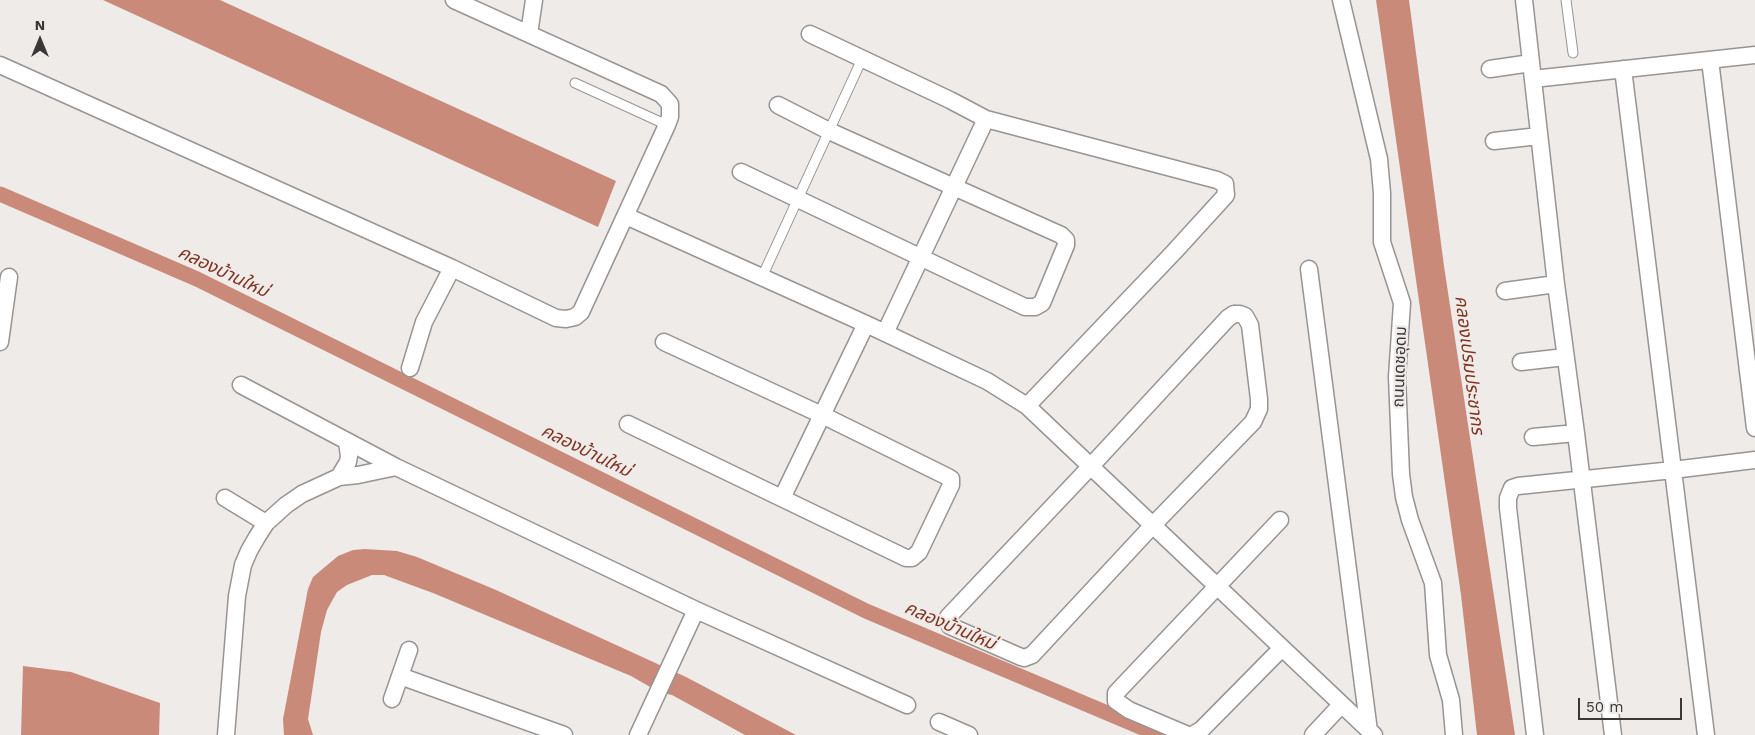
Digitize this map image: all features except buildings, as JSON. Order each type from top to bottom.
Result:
[{"type":"street","points":[[0,65],[452,268],[556,318],[566,319],[575,317],[581,312],[667,125],[670,117],[670,104],[661,94],[454,0]]},
{"type":"street","points":[[529,34],[534,0]]},
{"type":"street","name":"ถนนเดชอุดม","points":[[1341,0],[1380,170],[1382,242],[1402,303],[1397,377],[1403,489],[1410,520],[1433,583],[1438,655],[1451,700],[1454,735]]},
{"type":"street","points":[[1524,0],[1556,284],[1613,735]]},
{"type":"street","points":[[810,34],[986,119],[1217,180],[1225,184],[1226,195],[1028,406]]},
{"type":"street","points":[[1533,79],[1755,55]]},
{"type":"street","points":[[1710,60],[1755,428]]},
{"type":"street","points":[[1490,68],[1531,63]]},
{"type":"street","points":[[1623,69],[1706,735]]},
{"type":"street","points":[[742,172],[1025,306],[1035,308],[1042,303],[1066,245],[1064,238],[829,131],[778,105]]},
{"type":"street","points":[[886,333],[986,119]]},
{"type":"street","points":[[1494,142],[1539,136]]},
{"type":"street","points":[[626,216],[886,333],[987,381],[1028,406],[1371,733]]},
{"type":"street","points":[[410,368],[424,322],[452,268]]},
{"type":"street","points":[[1310,269],[1371,733]]},
{"type":"street","points":[[0,342],[9,277]]},
{"type":"street","points":[[1505,291],[1556,284]]},
{"type":"street","points":[[1240,314],[1244,316],[1250,325],[1259,399],[1258,415],[1254,422],[1153,525],[1032,655],[1024,658],[1020,657],[950,626],[948,617],[1091,466],[1228,318],[1240,314]]},
{"type":"street","points":[[782,498],[866,324]]},
{"type":"street","points":[[628,424],[906,558],[912,558],[919,552],[951,485],[951,480],[948,477],[822,415],[664,342]]},
{"type":"street","points":[[1521,362],[1565,357]]},
{"type":"street","points":[[241,385],[396,467],[696,610],[906,705]]},
{"type":"street","points":[[1533,437],[1576,433]]},
{"type":"street","points":[[339,477],[348,462],[347,442]]},
{"type":"street","points":[[1535,735],[1508,498],[1512,488],[1755,460]]},
{"type":"street","points":[[226,735],[238,596],[243,565],[266,523],[302,494],[339,477],[396,467]]},
{"type":"street","points":[[225,498],[266,523]]},
{"type":"street","points":[[1188,735],[1129,710],[1116,701],[1116,693],[1280,520]]},
{"type":"street","points":[[638,735],[696,610]]},
{"type":"street","points":[[1192,735],[1201,730],[1282,648]]},
{"type":"street","points":[[392,699],[409,650]]},
{"type":"street","points":[[400,676],[564,735]]},
{"type":"street","points":[[1313,735],[1341,705]]},
{"type":"street","points":[[938,722],[969,735]]},
{"type":"lane","points":[[1566,0],[1573,53]]},
{"type":"lane","points":[[762,277],[862,59]]},
{"type":"lane","points":[[575,83],[667,125]]},
{"type":"shaded area","points":[[103,0],[220,0],[616,181],[598,227]]},
{"type":"shaded area","points":[[1376,0],[1409,0],[1444,266],[1515,735],[1477,735],[1461,595]]},
{"type":"shaded area","points":[[353,550],[397,551],[417,557],[496,590],[686,677],[796,735],[745,735],[672,695],[659,692],[631,676],[433,593],[384,575],[372,575],[347,585],[337,592],[327,610],[321,632],[308,719],[313,735],[284,735],[283,719],[308,589],[313,577],[338,556]]},
{"type":"shaded area","points":[[23,666],[71,672],[160,703],[159,735],[21,735]]},
{"type":"waterway","name":"คลองบ้านใหม่","points":[[0,194],[197,279],[866,611],[1159,735]]},
{"type":"water label","name":"คลองเปรมประชากร","points":[[1469,365]]}]
